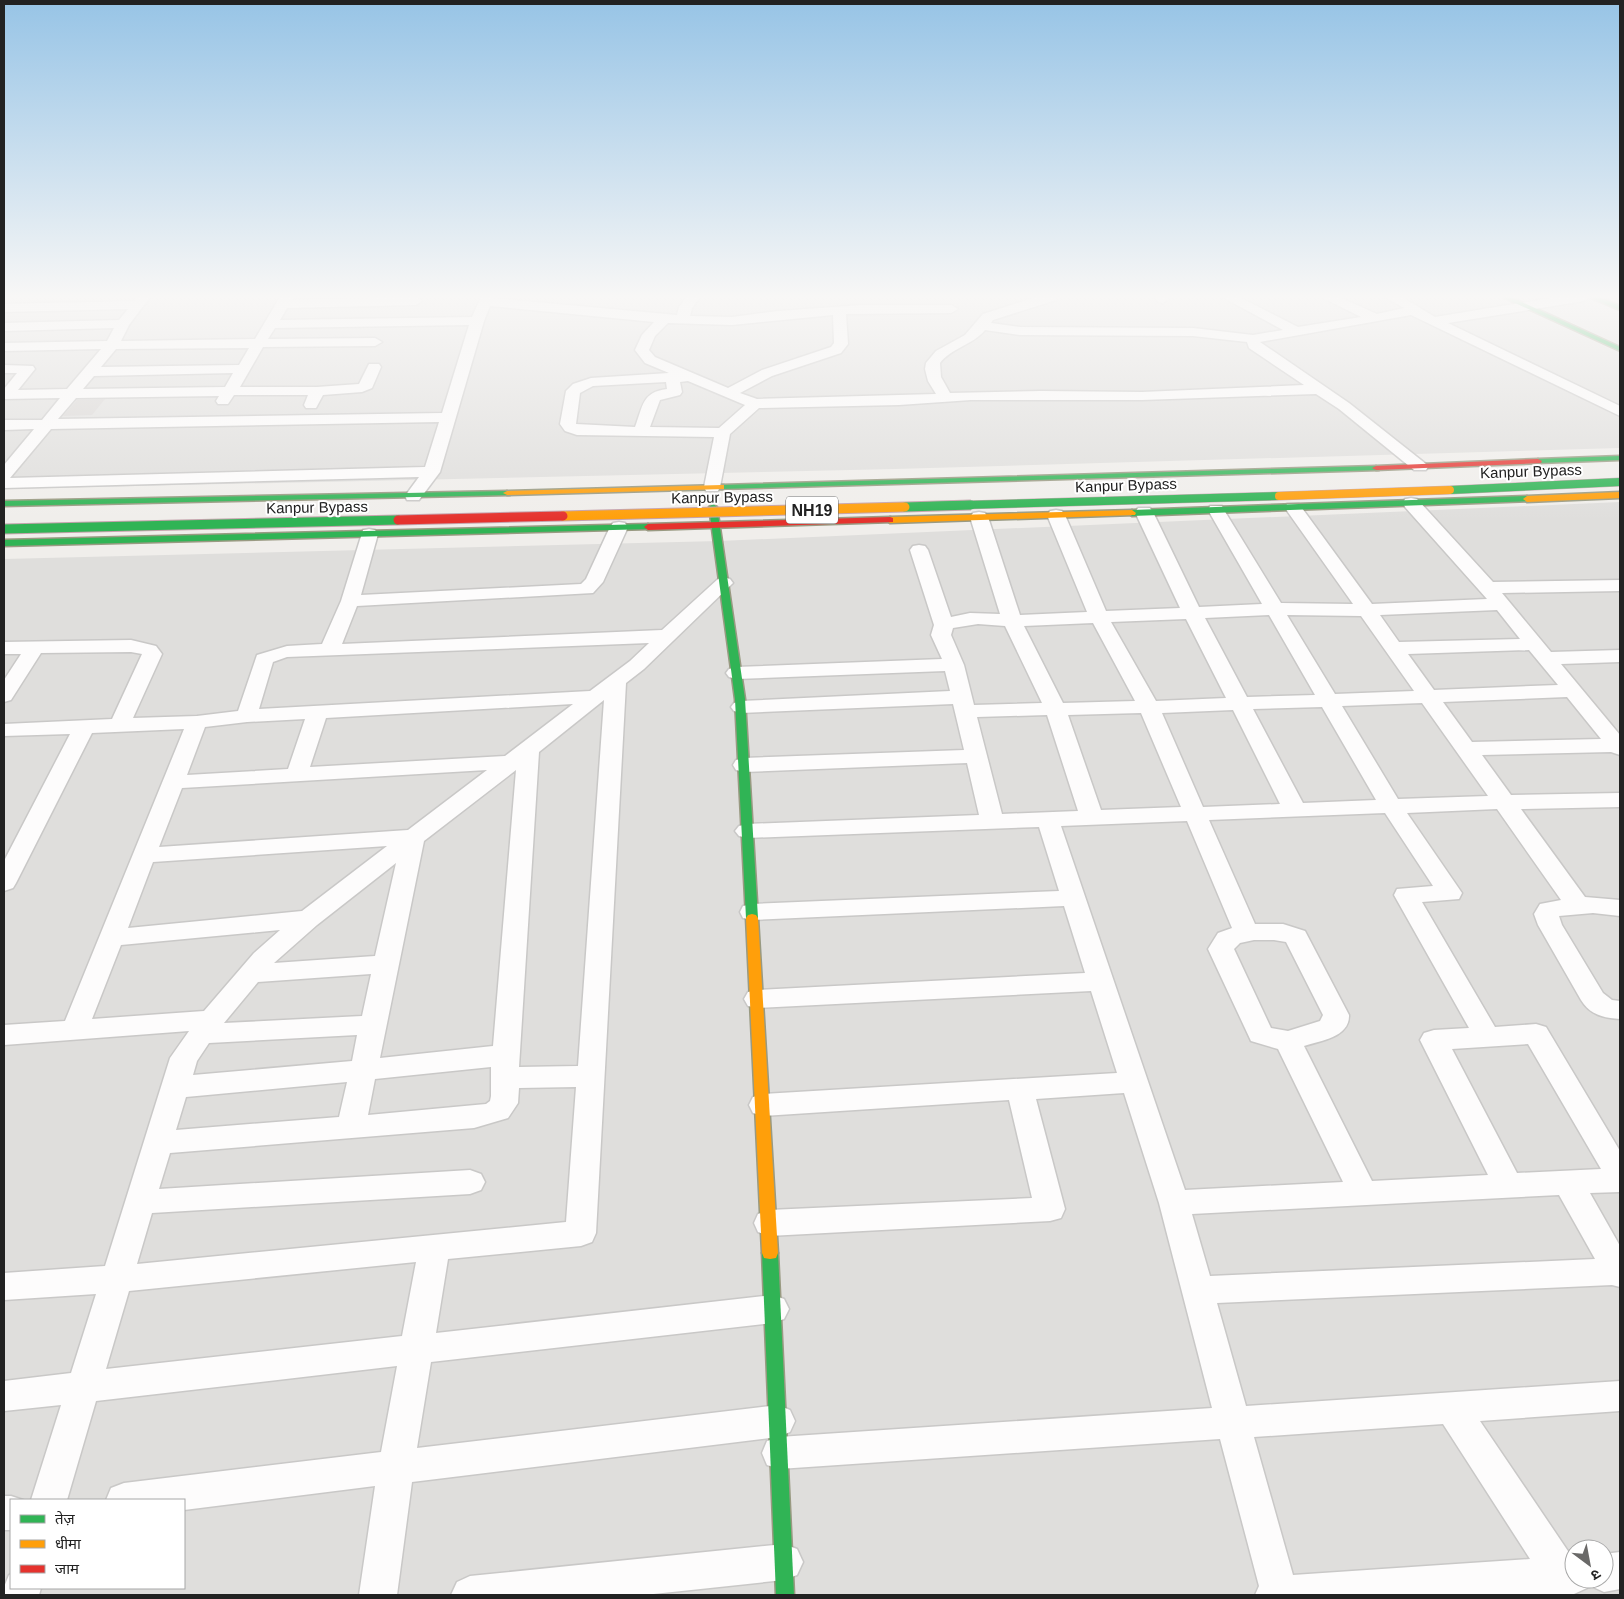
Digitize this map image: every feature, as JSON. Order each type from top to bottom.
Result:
[{"type":"main road","points":[[4,504],[413,496],[1420,467],[1620,458]]},
{"type":"main road","name":"Kanpur Bypass","points":[[1344,482],[1620,472]]},
{"type":"main road","name":"Kanpur Bypass","points":[[4,530],[916,507],[1620,482]]},
{"type":"main road","points":[[712,487],[715,525],[741,707],[769,1223],[785,1579]]},
{"type":"main road","name":"Kanpur Bypass","points":[[4,518],[695,502],[1186,487]]},
{"type":"main road","points":[[4,543],[1293,508],[1620,495]]},
{"type":"street","points":[[5,395],[26,372]]},
{"type":"street","points":[[4,476],[90,372],[109,372]]},
{"type":"street","points":[[211,422],[241,372]]},
{"type":"street","points":[[5,395],[362,388],[367,385],[372,372]]},
{"type":"street","points":[[413,496],[432,472],[462,372]]},
{"type":"street","points":[[671,372],[680,377],[755,404],[900,401],[1042,395],[1142,396],[1319,389]]},
{"type":"street","points":[[728,394],[738,386],[772,372]]},
{"type":"street","points":[[933,372],[935,380],[946,398]]},
{"type":"street","points":[[1292,372],[1344,406],[1420,467]]},
{"type":"street","points":[[1537,372],[1620,412]]},
{"type":"street","points":[[680,377],[591,382],[582,385],[573,391],[568,424],[570,428],[577,430],[723,434]]},
{"type":"street","points":[[641,431],[653,398],[659,394],[675,392],[680,377]]},
{"type":"street","points":[[306,420],[317,390]]},
{"type":"street","points":[[712,487],[723,434],[755,404]]},
{"type":"street","points":[[4,425],[448,417]]},
{"type":"street","points":[[4,483],[432,472]]},
{"type":"street","points":[[1411,503],[1502,604],[1618,743]]},
{"type":"street","points":[[1293,508],[1578,905]]},
{"type":"street","points":[[1216,510],[1391,806],[1450,893],[1406,895],[1487,1036]]},
{"type":"street","points":[[1144,512],[1192,612],[1295,810]]},
{"type":"street","points":[[1056,515],[1099,617],[1149,707],[1247,934]]},
{"type":"street","points":[[979,517],[1012,621],[1055,708],[1092,818]]},
{"type":"street","points":[[350,601],[586,589],[594,582],[619,527]]},
{"type":"street","points":[[329,650],[350,601],[369,534]]},
{"type":"street","points":[[919,550],[944,625],[941,635],[954,665],[992,822]]},
{"type":"street","points":[[49,1499],[184,1058],[263,959],[308,919],[637,665],[724,583]]},
{"type":"street","points":[[1487,588],[1620,585]]},
{"type":"street","points":[[944,625],[958,619],[976,617],[1012,621],[1275,609],[1367,610],[1502,604]]},
{"type":"street","points":[[247,716],[264,659],[284,652],[668,636]]},
{"type":"street","points":[[4,648],[131,646],[149,650],[152,654],[119,726]]},
{"type":"street","points":[[4,696],[34,648]]},
{"type":"street","points":[[1395,648],[1540,651],[1620,656]]},
{"type":"street","points":[[736,673],[954,665]]},
{"type":"street","points":[[4,1286],[116,1279],[581,1233],[616,681]]},
{"type":"street","points":[[741,707],[963,704],[1055,708],[1149,707],[1573,691]]},
{"type":"street","points":[[4,730],[197,722],[247,716],[596,697]]},
{"type":"street","points":[[297,774],[318,712]]},
{"type":"street","points":[[75,1029],[197,722]]},
{"type":"street","points":[[4,883],[84,728]]},
{"type":"street","points":[[1467,749],[1618,743]]},
{"type":"street","points":[[174,782],[520,756]]},
{"type":"street","points":[[158,1143],[352,1128],[493,1114],[502,1109],[505,1104],[504,1067],[520,756]]},
{"type":"street","points":[[744,765],[976,756]]},
{"type":"street","points":[[747,831],[1391,806],[1620,800]]},
{"type":"street","points":[[1048,820],[1174,1203],[1280,1595]]},
{"type":"street","points":[[144,856],[413,838]]},
{"type":"street","points":[[352,1128],[413,838]]},
{"type":"street","points":[[752,912],[1074,898]]},
{"type":"street","points":[[1620,908],[1612,905],[1578,905],[1548,910],[1546,914],[1594,1000],[1606,1009],[1620,1010]]},
{"type":"street","points":[[111,938],[308,919]]},
{"type":"street","points":[[1283,931],[1296,938],[1336,1015],[1336,1021],[1329,1028],[1288,1041],[1268,1038],[1261,1034],[1221,949],[1225,941],[1232,936],[1283,931]]},
{"type":"street","points":[[250,974],[386,964]]},
{"type":"street","points":[[757,999],[1101,981]]},
{"type":"street","points":[[4,1035],[75,1029],[373,1025]]},
{"type":"street","points":[[1508,1186],[1434,1040],[1536,1034],[1620,1176]]},
{"type":"street","points":[[1288,1041],[1363,1193]]},
{"type":"street","points":[[176,1087],[364,1070],[504,1067],[591,1076]]},
{"type":"street","points":[[763,1105],[1134,1082]]},
{"type":"street","points":[[769,1223],[1050,1209],[1020,1089]]},
{"type":"street","points":[[1174,1203],[1620,1180]]},
{"type":"street","points":[[140,1202],[470,1182]]},
{"type":"street","points":[[1198,1290],[1619,1272],[1568,1183]]},
{"type":"street","points":[[378,1595],[396,1467],[418,1349],[434,1248]]},
{"type":"street","points":[[4,1396],[773,1309]]},
{"type":"street","points":[[132,1499],[396,1467],[778,1437],[1233,1422],[1620,1396]]},
{"type":"street","points":[[1451,1407],[1564,1569]]},
{"type":"street","points":[[1274,1595],[1529,1586],[1564,1576]]},
{"type":"street","points":[[470,1595],[785,1579]]},
{"type":"shaded area","points":[[4,372],[1620,372],[1620,448],[895,469],[4,489]]},
{"type":"shaded area","points":[[1620,502],[1620,1595],[4,1595],[4,559],[719,541]]},
{"type":"building","points":[[105,399],[92,415],[63,416],[77,400]]},
{"type":"traffic: fast","points":[[1538,461],[1620,458]]},
{"type":"traffic: fast","points":[[721,487],[1376,468]]},
{"type":"traffic: fast","points":[[1450,490],[1620,482]]},
{"type":"traffic: fast","points":[[4,504],[507,493]]},
{"type":"traffic: fast","points":[[905,507],[1279,496]]},
{"type":"traffic: fast","points":[[1132,513],[1527,499]]},
{"type":"traffic: fast","points":[[713,507],[740,699],[752,918]]},
{"type":"traffic: fast","points":[[4,529],[398,520]]},
{"type":"traffic: fast","points":[[4,543],[648,527]]},
{"type":"traffic: fast","points":[[770,1253],[785,1595]]},
{"type":"traffic: slow","points":[[507,493],[721,487]]},
{"type":"traffic: slow","points":[[1279,496],[1450,490]]},
{"type":"traffic: slow","points":[[1527,499],[1620,495]]},
{"type":"traffic: slow","points":[[563,516],[905,507]]},
{"type":"traffic: slow","points":[[890,520],[1132,513]]},
{"type":"traffic: slow","points":[[752,918],[770,1253]]},
{"type":"traffic: jam","points":[[1376,468],[1538,461]]},
{"type":"traffic: jam","points":[[398,520],[563,516]]},
{"type":"traffic: jam","points":[[648,527],[890,520]]}]
